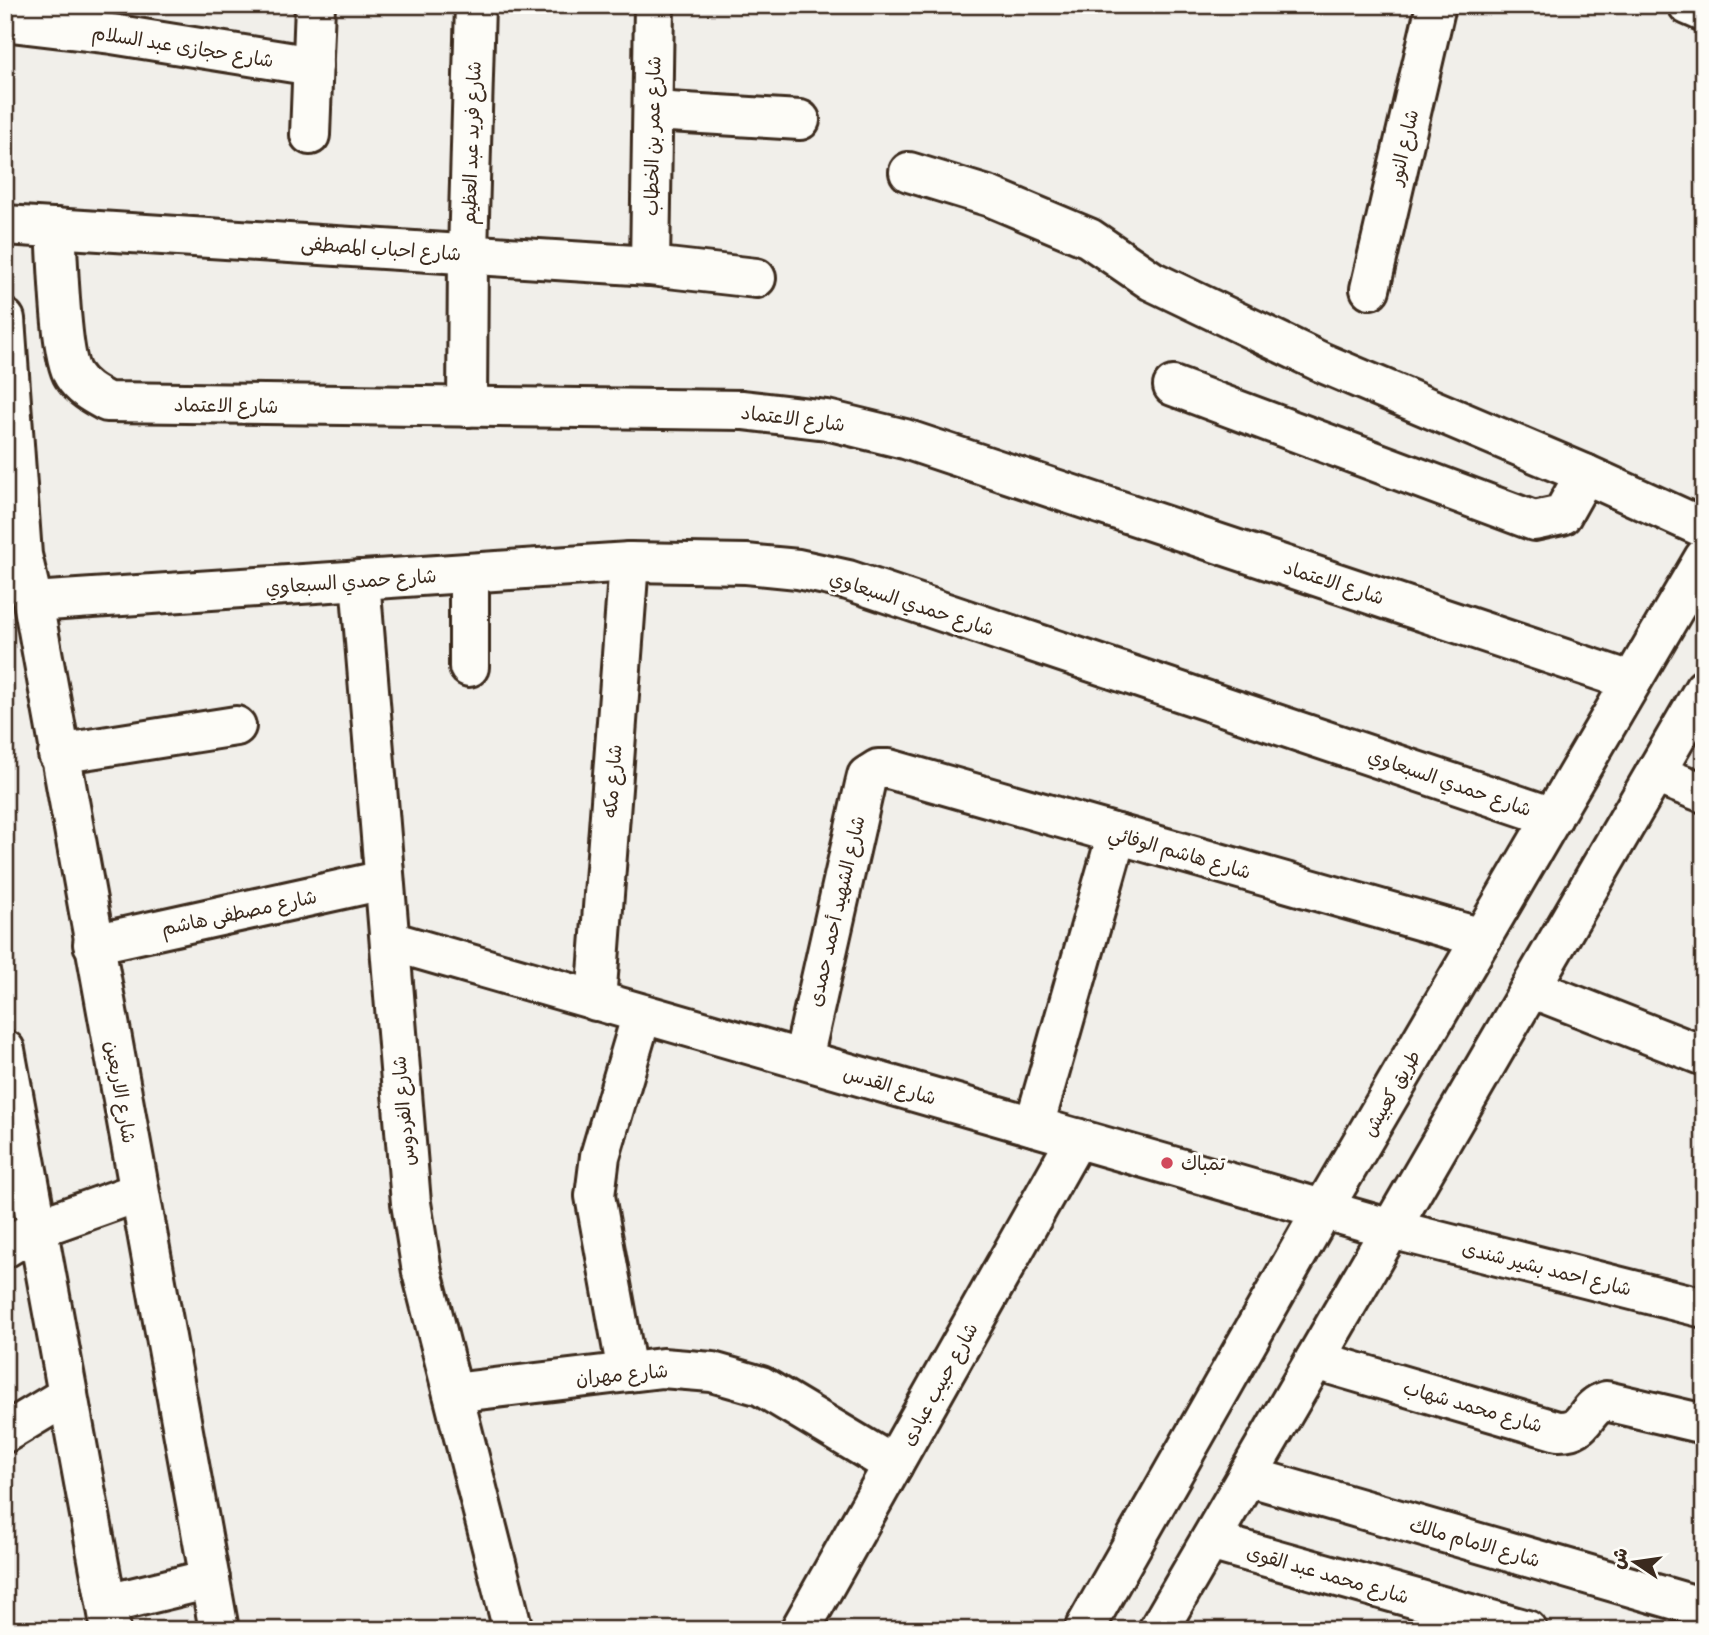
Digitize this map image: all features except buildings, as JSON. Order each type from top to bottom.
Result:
[{"type":"street","points":[[310,135],[315,5]]},
{"type":"street","name":"شارع فريد عبد العظيم","points":[[467,407],[475,5]]},
{"type":"street","name":"شارع عمر بن الخطاب","points":[[650,266],[654,5]]},
{"type":"street","name":"شارع النور","points":[[1370,289],[1436,5]]},
{"type":"street","points":[[1688,5],[1704,12]]},
{"type":"street","name":"شارع حجازى عبد السلام","points":[[10,27],[112,20],[313,66]]},
{"type":"street","points":[[653,111],[800,120]]},
{"type":"street","points":[[909,172],[991,197],[1089,239],[1152,281],[1298,351],[1704,528]]},
{"type":"street","name":"شارع احباب المصطفى","points":[[5,225],[468,253],[650,266],[756,278]]},
{"type":"street","name":"شارع الاعتماد","points":[[56,228],[65,351],[71,373],[87,391],[107,402],[743,410],[827,419],[905,439],[1631,681]]},
{"type":"street","name":"شارع الاربعين","points":[[5,319],[13,555],[33,603],[58,754],[219,1630]]},
{"type":"street","points":[[1173,386],[1534,521],[1562,515],[1585,474]]},
{"type":"street","name":"طريق كعبيش","points":[[1084,1630],[1323,1209],[1704,558]]},
{"type":"street","name":"شارع حمدي السبعاوي","points":[[33,603],[629,562],[746,564],[797,569],[848,580],[1553,817]]},
{"type":"street","name":"شارع مكه","points":[[596,1001],[629,562]]},
{"type":"street","points":[[468,573],[469,667]]},
{"type":"street","name":"شارع الفردوس","points":[[360,580],[411,1203],[422,1272],[513,1630]]},
{"type":"street","points":[[1158,1630],[1704,690]]},
{"type":"street","points":[[58,754],[236,726]]},
{"type":"street","name":"شارع هاشم الوفائي","points":[[878,769],[889,769],[1482,938]]},
{"type":"street","name":"شارع الشهيد أحمد حمدى","points":[[803,1059],[867,776],[878,769]]},
{"type":"street","points":[[1655,774],[1704,793]]},
{"type":"street","points":[[1034,1126],[1116,834]]},
{"type":"street","name":"شارع مصطفى هاشم","points":[[93,944],[384,880]]},
{"type":"street","name":"شارع القدس","points":[[390,941],[1391,1229]]},
{"type":"street","points":[[1531,988],[1704,1056]]},
{"type":"street","points":[[627,1372],[594,1196],[600,1156],[642,1014]]},
{"type":"street","points":[[6,1055],[109,1617],[210,1579]]},
{"type":"street","name":"شارع حبيب عبادى","points":[[800,1630],[1077,1138]]},
{"type":"street","points":[[5,1248],[38,1228],[139,1192]]},
{"type":"street","name":"شارع احمد بشير شندى","points":[[1391,1229],[1704,1308]]},
{"type":"street","name":"شارع محمد شهاب","points":[[1315,1360],[1558,1431],[1575,1429],[1582,1424],[1594,1406],[1606,1401],[1704,1424]]},
{"type":"street","name":"شارع مهران","points":[[453,1393],[662,1368],[712,1371],[761,1386],[893,1465]]},
{"type":"street","points":[[5,1433],[68,1395]]},
{"type":"street","name":"شارع الامام مالك","points":[[1247,1476],[1704,1608]]},
{"type":"street","name":"شارع محمد عبد القوى","points":[[1210,1541],[1527,1630]]},
{"type":"place","name":"تمباك","points":[[1167,1163]]}]
